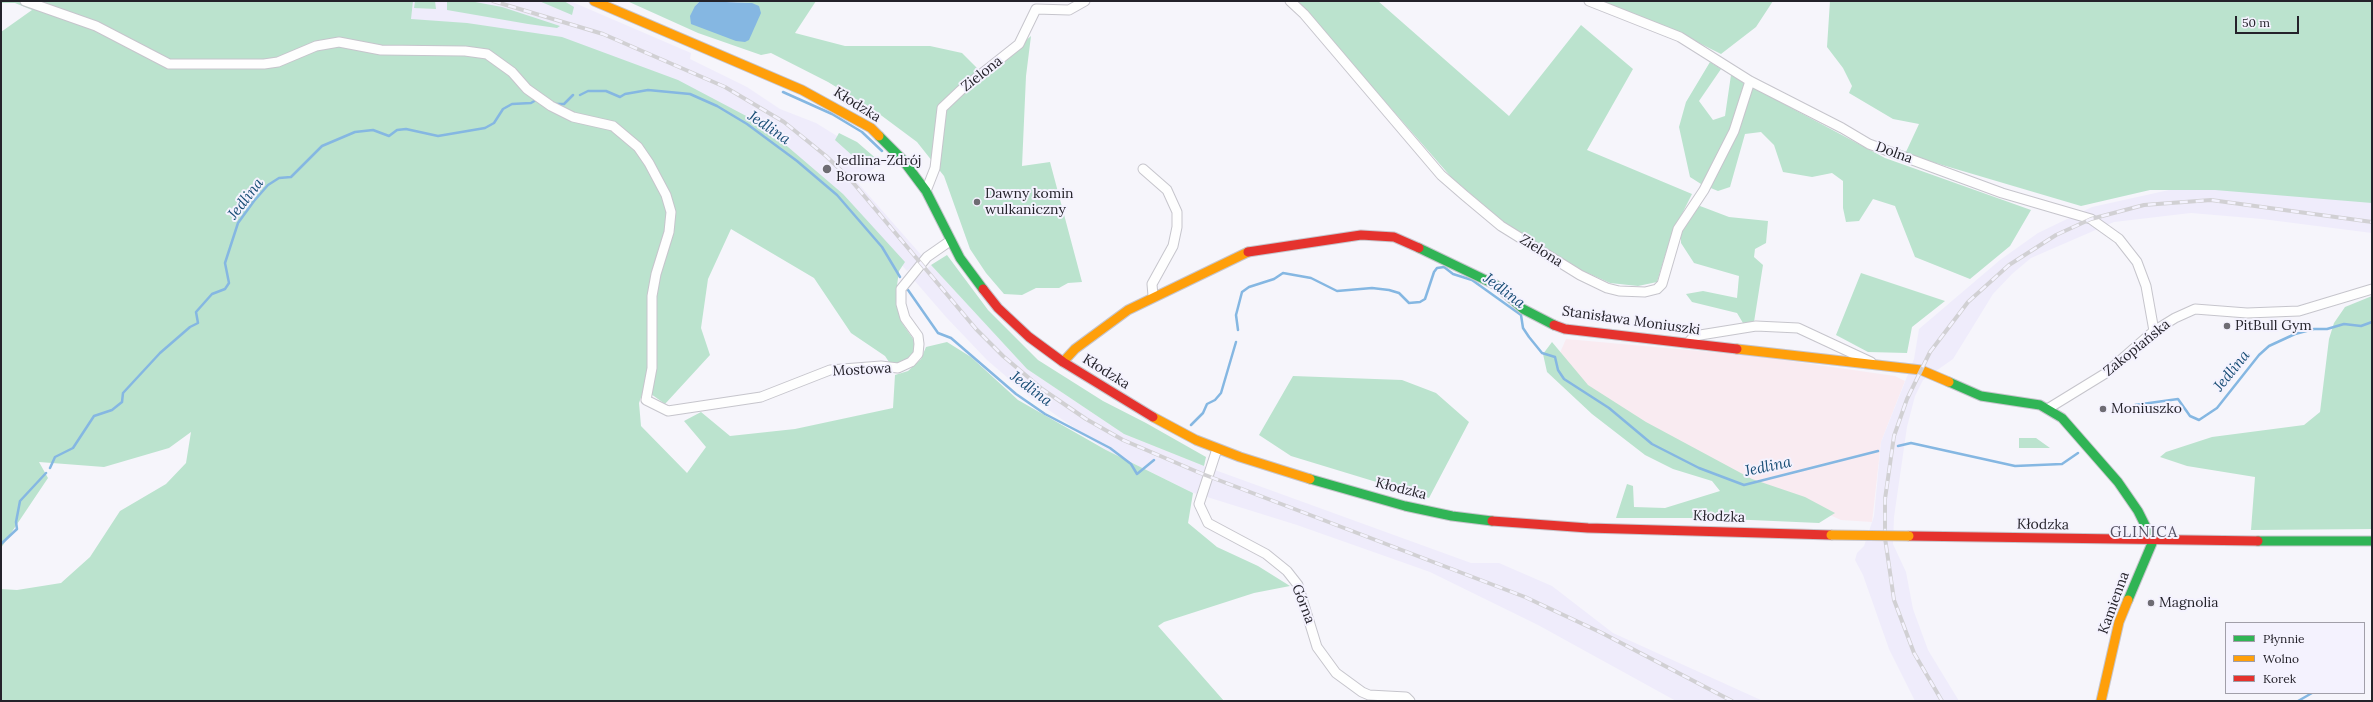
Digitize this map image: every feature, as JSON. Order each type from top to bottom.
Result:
[{"type":"main road","name":"Kłodzka","points":[[594,1],[836,107],[870,128],[902,159],[926,191],[950,241],[970,274],[998,308],[1029,337],[1063,362],[1166,425],[1217,449],[1354,492],[1405,506],[1452,516],[1503,522],[1588,528],[1831,535],[2153,541],[2372,541]]},
{"type":"main road","name":"Stanisława Moniuszki","points":[[1063,362],[1085,341],[1128,310],[1153,296],[1251,251],[1361,235],[1394,237],[1496,285],[1524,309],[1550,324],[1565,329],[1920,370],[1981,396],[2033,402],[2049,408],[2062,418],[2118,482],[2138,511],[2153,541]]},
{"type":"main road","name":"Kamienna","points":[[2101,701],[2119,622],[2153,541]]},
{"type":"street","name":"Mostowa","points":[[25,1],[96,26],[170,64],[185,66],[264,64],[278,62],[316,46],[339,42],[381,50],[466,51],[487,54],[512,72],[527,90],[552,106],[573,117],[599,121],[613,126],[638,147],[649,163],[666,196],[671,212],[669,232],[656,274],[652,296],[652,368],[646,400],[668,411],[677,411],[761,397],[830,370],[881,366],[898,368],[911,362],[918,354],[918,336],[905,318],[901,304],[901,289],[927,257],[950,241]]},
{"type":"street","name":"Zielona","points":[[926,191],[935,168],[942,108],[961,90],[1018,44],[1036,9],[1069,10],[1085,1]]},
{"type":"street","name":"Zielona","points":[[1290,1],[1304,14],[1441,175],[1501,226],[1580,275],[1600,285],[1619,291],[1634,292],[1657,289],[1665,277],[1678,228],[1708,191],[1734,131],[1750,81]]},
{"type":"street","name":"Dolna","points":[[1589,1],[1680,37],[1750,81],[1842,128],[1869,144],[2002,193],[2091,219],[2120,239],[2137,262],[2146,286],[2154,331]]},
{"type":"street","points":[[1142,169],[1167,190],[1176,212],[1177,227],[1173,246],[1152,284],[1153,296]]},
{"type":"street","name":"Zakopiańska","points":[[2049,408],[2106,373],[2154,331],[2174,318],[2195,309],[2247,313],[2299,311],[2372,289]]},
{"type":"street","points":[[1688,343],[1694,336],[1756,326],[1798,328],[1878,365]]},
{"type":"street","name":"Górna","points":[[1217,449],[1199,504],[1208,523],[1266,554],[1287,571],[1298,585],[1317,647],[1336,673],[1362,692],[1369,695],[1406,697],[1410,701]]},
{"type":"shaded area","points":[[368,1],[570,1],[691,53],[690,59],[747,87],[780,109],[816,123],[858,149],[878,165],[857,182],[923,257],[907,271],[886,248],[366,36]]},
{"type":"shaded area","points":[[2210,181],[2372,196],[2372,233],[2262,219],[2191,213],[2114,222],[2031,258],[2012,274],[1993,294],[1953,359],[1923,380],[1915,396],[1907,427],[1894,517],[1893,544],[1906,572],[1913,609],[1928,650],[1959,701],[1915,701],[1889,649],[1863,575],[1855,560],[1857,553],[1864,546],[1874,516],[1881,442],[1914,359],[1919,329],[2000,260],[2038,233],[2092,207]]},
{"type":"shaded area","points":[[931,265],[1027,369],[1124,434],[1204,466],[1471,563],[1499,563],[1552,586],[1613,633],[1763,701],[1676,701],[1538,625],[1430,572],[1297,525],[1191,492],[1106,450],[1030,397],[987,360],[946,317],[914,280]]},
{"type":"shaded area","points":[[1566,339],[1755,356],[1895,376],[1905,381],[1881,442],[1872,522],[1841,520],[1669,443],[1565,369],[1559,355]]},
{"type":"green space","points":[[1,1],[413,1],[411,19],[467,23],[562,37],[678,80],[750,118],[774,135],[843,194],[905,262],[899,271],[896,293],[902,323],[916,343],[918,354],[911,362],[891,365],[885,356],[851,333],[814,278],[731,229],[708,279],[701,328],[710,355],[665,404],[644,389],[639,403],[641,426],[687,473],[706,447],[684,421],[701,412],[730,436],[795,429],[893,408],[895,375],[908,371],[921,359],[926,347],[947,342],[971,357],[1018,400],[1106,450],[1193,493],[1188,523],[1217,547],[1258,566],[1290,586],[1254,593],[1164,622],[1158,626],[1224,701],[1,701],[1,589],[17,590],[61,583],[90,557],[120,511],[166,484],[186,463],[191,432],[169,448],[104,467],[39,462],[48,478],[1,548],[1,32],[32,10],[15,3],[1,3]]},
{"type":"green space","points":[[415,1],[435,1],[436,9],[414,8]]},
{"type":"green space","points":[[447,1],[470,1],[502,7],[560,26],[557,28],[528,24],[447,10]]},
{"type":"green space","points":[[539,1],[564,1],[574,7],[572,15]]},
{"type":"green space","points":[[627,1],[700,1],[695,6],[752,3],[711,1],[816,1],[795,33],[845,46],[930,46],[962,53],[985,76],[1031,36],[1026,76],[1022,166],[1050,162],[1082,282],[1068,283],[1059,288],[1036,288],[1022,295],[1004,294],[986,273],[970,249],[944,176],[917,142],[874,110],[828,82],[771,53],[761,55],[698,33]]},
{"type":"green space","points":[[1297,1],[1378,1],[1509,116],[1581,25],[1633,69],[1587,150],[1692,194],[1671,236],[1657,282],[1638,286],[1610,283],[1583,271],[1505,223],[1452,178]]},
{"type":"green space","points":[[1598,1],[1773,1],[1756,27],[1721,54],[1693,40]]},
{"type":"green space","points":[[1830,1],[2372,1],[2372,203],[2215,190],[2150,190],[2081,206],[1905,154],[1919,124],[1893,119],[1849,93],[1852,86],[1843,68],[1827,47]]},
{"type":"green space","points":[[1710,62],[1721,69],[1699,101],[1713,120],[1725,116],[1731,75],[1741,77],[1782,103],[1885,158],[2031,210],[2010,246],[1970,279],[1915,257],[1895,206],[1873,199],[1859,221],[1846,222],[1843,208],[1843,181],[1832,173],[1812,177],[1783,172],[1774,145],[1761,132],[1745,134],[1730,187],[1718,191],[1701,184],[1690,177],[1679,127],[1686,102]]},
{"type":"green space","points":[[839,133],[857,142],[879,161],[869,165],[854,157],[835,140]]},
{"type":"green space","points":[[1700,206],[1729,217],[1768,221],[1766,243],[1755,249],[1754,257],[1763,265],[1754,322],[1743,323],[1737,313],[1692,302],[1686,294],[1703,291],[1737,298],[1739,276],[1694,263],[1681,243],[1681,227],[1688,213]]},
{"type":"green space","points":[[947,255],[988,310],[1038,360],[1103,401],[1146,423],[1206,457],[1204,466],[1124,434],[1027,369],[931,265]]},
{"type":"green space","points":[[1861,273],[1945,301],[1912,327],[1907,353],[1868,352],[1836,335]]},
{"type":"green space","points":[[2372,296],[2372,529],[2251,530],[2255,477],[2187,466],[2160,457],[2166,452],[2212,437],[2304,425],[2320,412],[2329,339],[2334,323],[2345,307]]},
{"type":"green space","points":[[1552,342],[1588,385],[1646,422],[1752,479],[1805,497],[1835,513],[1819,523],[1705,518],[1616,518],[1627,484],[1633,486],[1634,507],[1665,508],[1720,491],[1712,481],[1673,469],[1645,455],[1592,414],[1547,372],[1543,354]]},
{"type":"green space","points":[[1293,376],[1402,380],[1436,393],[1469,422],[1429,498],[1291,456],[1259,435]]},
{"type":"green space","points":[[2019,438],[2036,438],[2050,448],[2019,448]]},
{"type":"water","points":[[700,1],[752,3],[759,6],[761,13],[749,40],[745,42],[736,41],[691,24],[690,16],[695,6]]},
{"type":"waterway","name":"Jedlina","points":[[580,95],[588,91],[606,91],[620,97],[625,94],[648,90],[690,94],[717,106],[747,124],[797,161],[837,195],[882,247],[900,277]]},
{"type":"waterway","points":[[783,92],[832,114],[862,132],[882,151]]},
{"type":"waterway","name":"Jedlina","points":[[555,104],[564,104],[573,95]]},
{"type":"waterway","name":"Jedlina","points":[[50,468],[55,457],[73,448],[94,416],[112,410],[122,402],[123,393],[160,353],[190,327],[198,323],[196,312],[212,294],[225,289],[229,283],[225,263],[238,223],[268,185],[279,178],[291,177],[322,146],[355,132],[373,130],[389,136],[397,130],[406,129],[438,136],[485,128],[494,123],[503,109],[512,104],[531,103],[536,100]]},
{"type":"waterway","name":"Jedlina","points":[[1238,330],[1236,315],[1242,292],[1249,287],[1274,279],[1283,273],[1311,278],[1337,291],[1372,288],[1389,290],[1399,293],[1409,303],[1420,302],[1425,299],[1434,272],[1437,268],[1444,267],[1453,274],[1472,280],[1521,315],[1523,328],[1529,337],[1542,353],[1555,357],[1558,370],[1564,379],[1609,408],[1652,444],[1699,468],[1744,485],[1878,451]]},
{"type":"waterway","name":"Jedlina","points":[[908,290],[938,333],[951,338],[1016,394],[1045,414],[1110,448],[1131,464],[1137,474],[1154,460]]},
{"type":"waterway","name":"Jedlina","points":[[2120,413],[2135,405],[2178,399],[2190,416],[2199,420],[2217,408],[2259,355],[2269,346],[2295,334],[2314,329],[2327,329],[2344,324],[2361,326],[2372,322]]},
{"type":"waterway","name":"Jedlina","points":[[1191,425],[1203,413],[1207,404],[1215,400],[1221,393],[1236,342]]},
{"type":"waterway","name":"Jedlina","points":[[1898,446],[1911,443],[2015,466],[2062,464],[2078,453]]},
{"type":"waterway","name":"Jedlina","points":[[1,544],[17,529],[16,522],[20,501],[46,473]]},
{"type":"waterway","points":[[2298,701],[2310,694]]},
{"type":"railway","points":[[493,1],[603,34],[725,87],[784,122],[826,156],[850,179],[976,329],[1003,356],[1042,389],[1086,419],[1123,440],[1200,473],[1525,597],[1602,633],[1732,701]]},
{"type":"railway","points":[[1942,701],[1914,653],[1894,600],[1885,538],[1885,499],[1894,436],[1907,399],[1930,352],[1968,302],[2009,265],[2056,235],[2091,219],[2144,205],[2211,200],[2372,222]]},
{"type":"traffic: fast","points":[[879,136],[902,159],[926,191],[960,258],[983,289]]},
{"type":"traffic: fast","points":[[1419,248],[1496,285],[1523,309],[1554,325]]},
{"type":"traffic: fast","points":[[1949,382],[1981,396],[2040,405],[2062,418],[2118,482],[2138,511],[2153,541],[2128,600]]},
{"type":"traffic: fast","points":[[1310,479],[1405,506],[1452,516],[1492,521]]},
{"type":"traffic: fast","points":[[2258,541],[2372,541]]},
{"type":"traffic: slow","points":[[594,1],[802,90],[871,128],[879,136]]},
{"type":"traffic: slow","points":[[1063,362],[1075,349],[1128,310],[1248,252]]},
{"type":"traffic: slow","points":[[1737,349],[1921,370],[1949,382]]},
{"type":"traffic: slow","points":[[1153,417],[1196,440],[1240,457],[1310,479]]},
{"type":"traffic: slow","points":[[1831,535],[1909,536]]},
{"type":"traffic: slow","points":[[2101,701],[2119,622],[2128,600]]},
{"type":"traffic: jam","points":[[1248,252],[1361,235],[1394,237],[1419,248]]},
{"type":"traffic: jam","points":[[983,289],[998,308],[1029,337],[1063,362],[1153,417]]},
{"type":"traffic: jam","points":[[1554,325],[1565,329],[1737,349]]},
{"type":"traffic: jam","points":[[1492,521],[1588,528],[1831,535]]},
{"type":"traffic: jam","points":[[1909,536],[2258,541]]},
{"type":"place","name":"Jedlina-Zdrój Borowa","points":[[827,169]]},
{"type":"place","name":"Dawny komin wulkaniczny","points":[[977,202]]},
{"type":"place","name":"PitBull Gym","points":[[2227,326]]},
{"type":"place","name":"Moniuszko","points":[[2103,409]]},
{"type":"place","name":"Magnolia","points":[[2151,603]]},
{"type":"district","name":"GLINICA","points":[[2144,533]]}]
